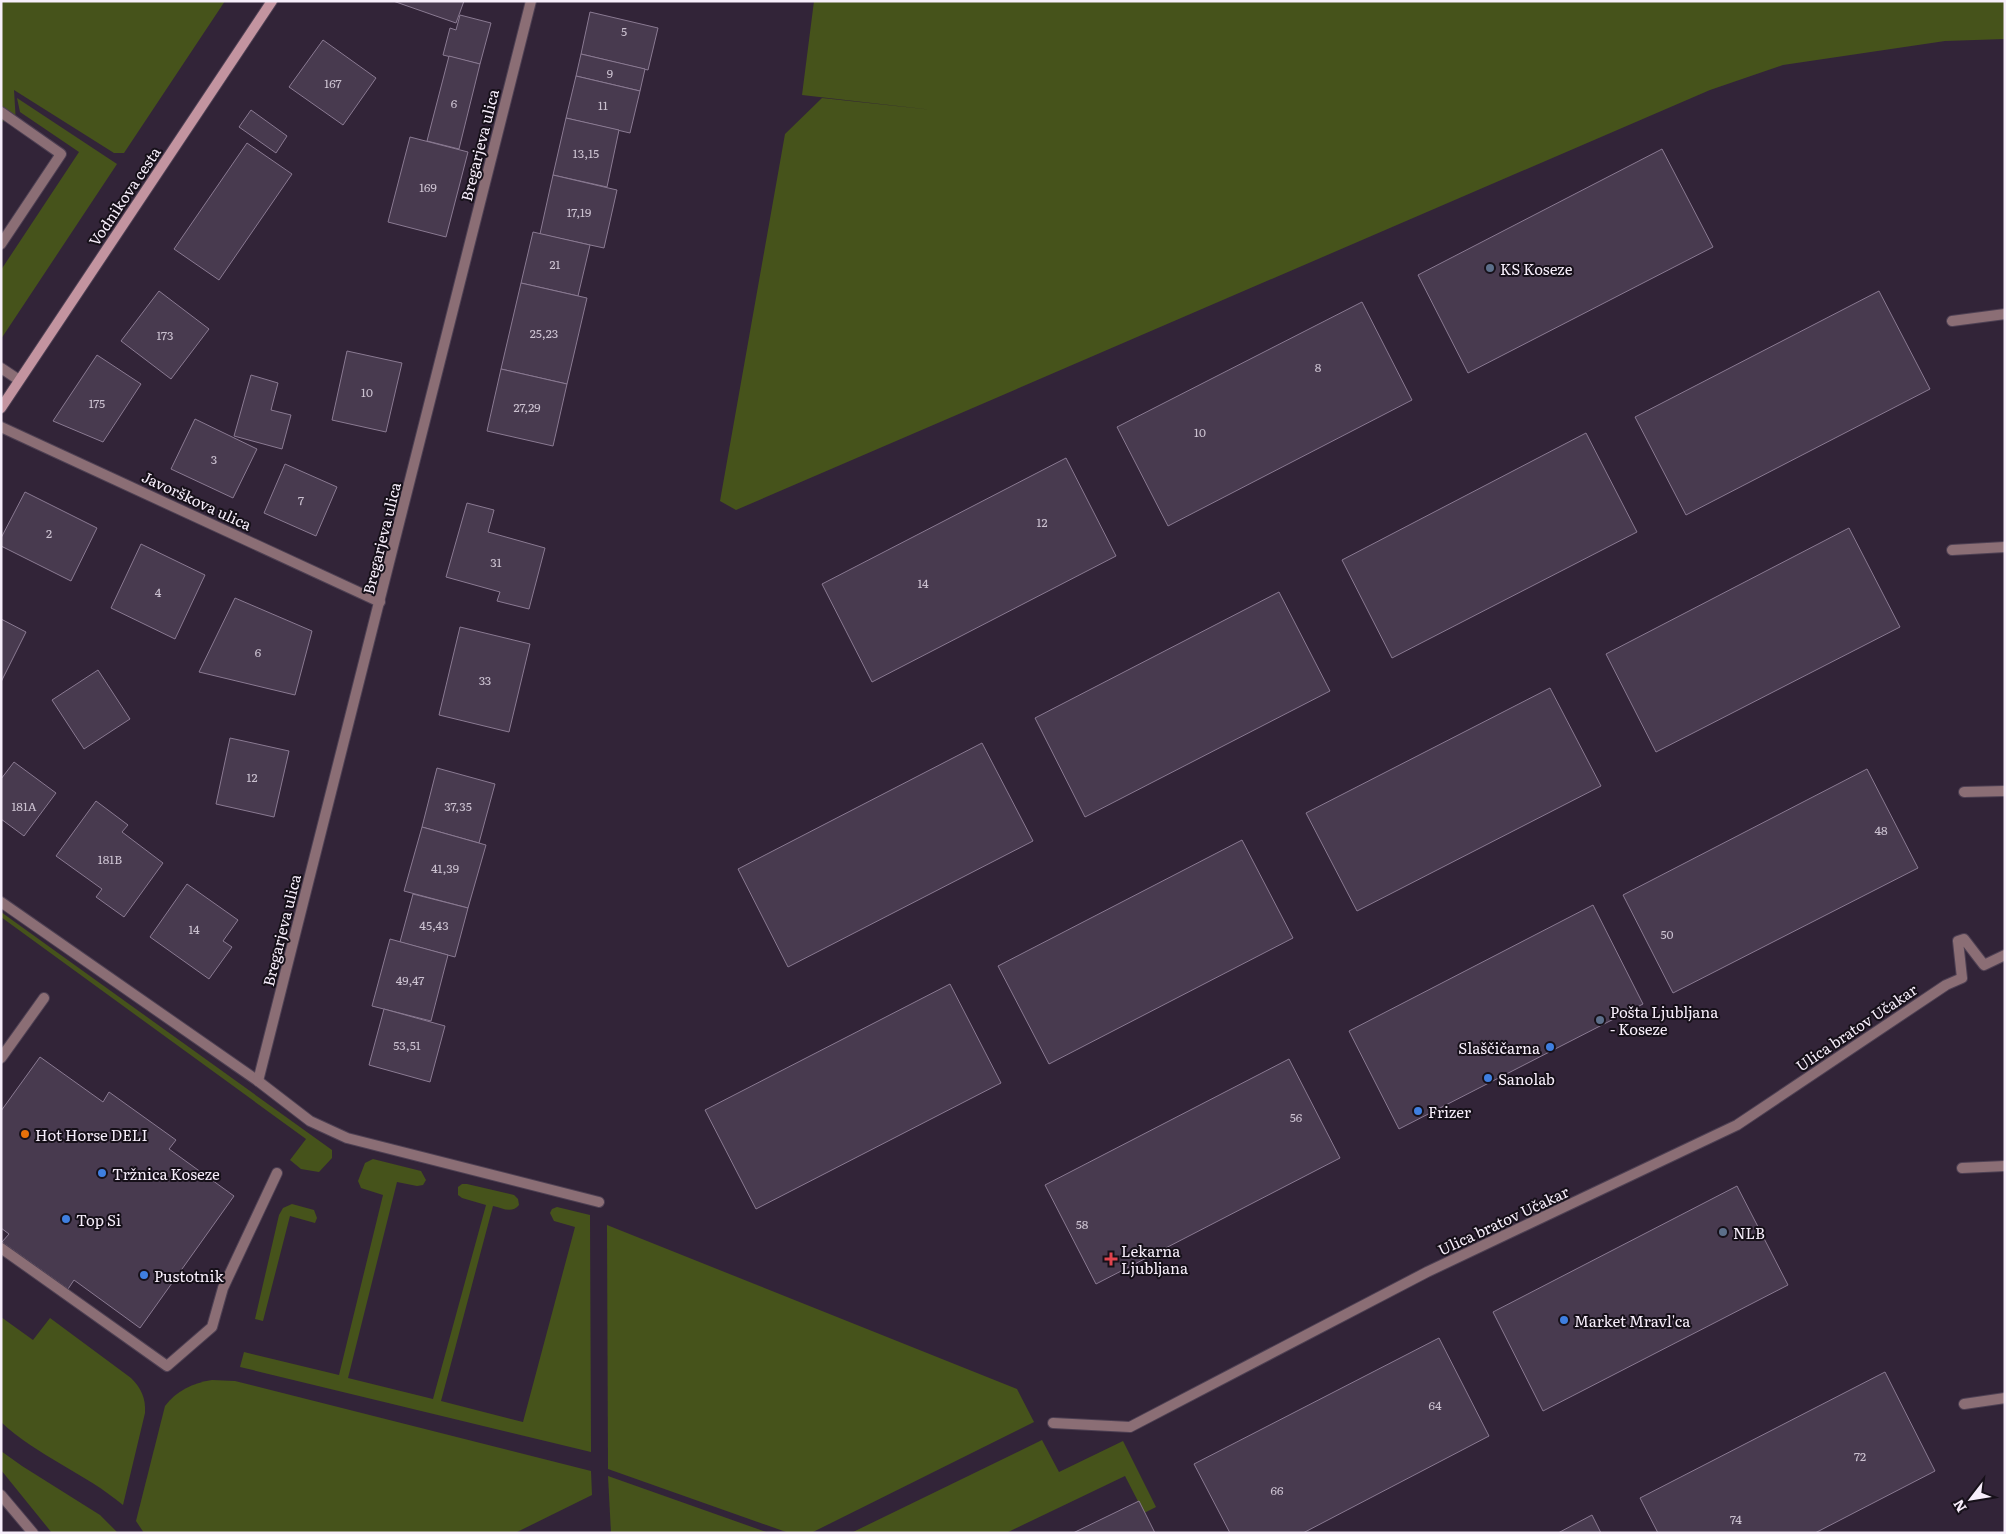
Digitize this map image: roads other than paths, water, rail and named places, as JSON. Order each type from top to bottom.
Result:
[{"type":"street","name":"Vodnikova cesta","points":[[1,408],[272,1]]},
{"type":"street","name":"Bregarjeva ulica","points":[[258,1082],[531,1]]},
{"type":"street","points":[[1,112],[61,154],[1,244]]},
{"type":"street","points":[[1952,321],[2005,314]]},
{"type":"street","points":[[1,368],[19,380]]},
{"type":"street","name":"Javorškova ulica","points":[[1,426],[380,602]]},
{"type":"street","points":[[1952,550],[2005,547]]},
{"type":"street","points":[[1964,792],[2005,791]]},
{"type":"street","points":[[1,902],[258,1082],[310,1121],[347,1138],[599,1202]]},
{"type":"street","name":"Ulica bratov Učakar","points":[[1053,1423],[1130,1426],[1427,1272],[1737,1125],[1946,985],[1962,978],[1958,941],[1964,939],[1984,965],[2005,955]]},
{"type":"street","points":[[1,1058],[44,998]]},
{"type":"street","points":[[1962,1168],[2005,1166]]},
{"type":"street","points":[[1,1248],[167,1366],[212,1327],[223,1288],[277,1173]]},
{"type":"street","points":[[1964,1404],[2005,1398]]},
{"type":"street","points":[[1,1495],[33,1533]]},
{"type":"place","name":"KS Koseze","points":[[1490,268]]},
{"type":"place","name":"Pošta Ljubljana - Koseze","points":[[1600,1020]]},
{"type":"place","name":"Slaščičarna","points":[[1550,1047]]},
{"type":"place","name":"Sanolab","points":[[1488,1078]]},
{"type":"place","name":"Frizer","points":[[1418,1111]]},
{"type":"place","name":"Hot Horse DELI","points":[[25,1134]]},
{"type":"place","name":"Tržnica Koseze","points":[[102,1173]]},
{"type":"place","name":"Top Si","points":[[66,1219]]},
{"type":"place","name":"NLB","points":[[1723,1232]]},
{"type":"place","name":"Lekarna Ljubljana","points":[[1111,1259]]},
{"type":"place","name":"Pustotnik","points":[[144,1275]]},
{"type":"place","name":"Market Mravl'ca","points":[[1564,1320]]}]
